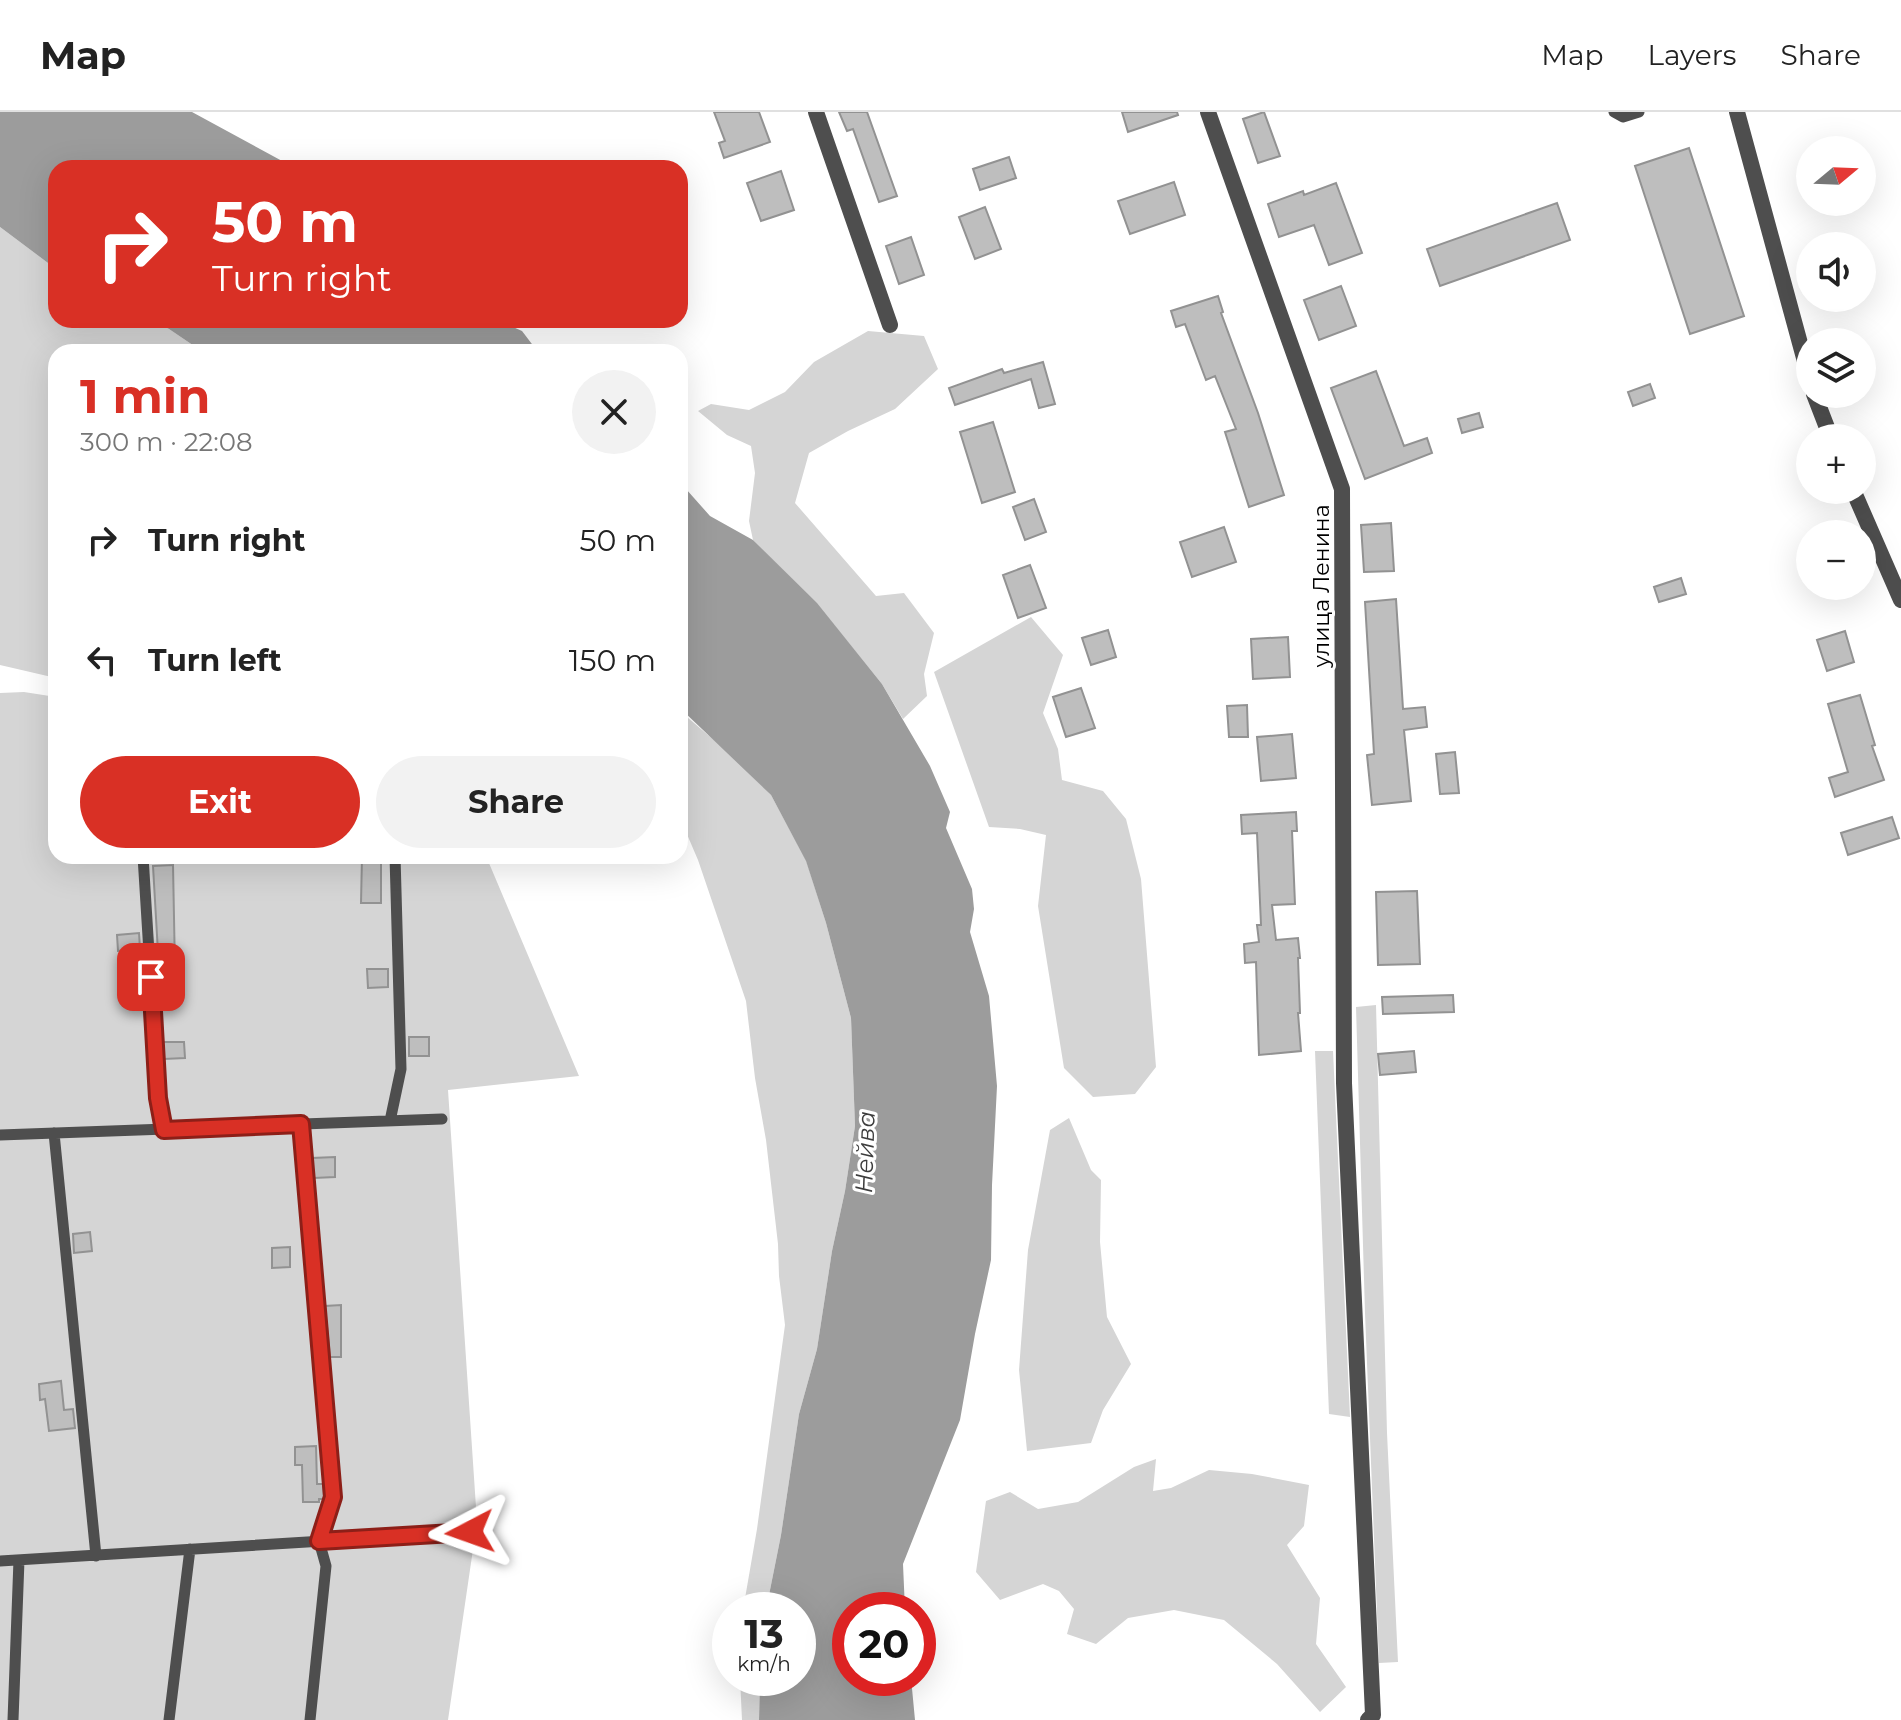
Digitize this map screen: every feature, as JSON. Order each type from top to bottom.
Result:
[{"type":"street","points":[[816,112],[890,325]]},
{"type":"street","name":"улица Ленина","points":[[1208,112],[1342,489],[1344,1083],[1373,1715],[1368,1720]]},
{"type":"street","points":[[1737,112],[1796,329]]},
{"type":"street","points":[[1859,504],[1901,600]]},
{"type":"lane","points":[[1614,112],[1623,117],[1639,112]]},
{"type":"lane","points":[[143,864],[158,1098],[164,1130]]},
{"type":"lane","points":[[390,1121],[401,1069],[395,864]]},
{"type":"lane","points":[[0,1135],[442,1119]]},
{"type":"lane","points":[[301,1124],[333,1497],[319,1541],[326,1566],[310,1720]]},
{"type":"lane","points":[[54,1133],[96,1556]]},
{"type":"lane","points":[[0,1561],[470,1532]]},
{"type":"lane","points":[[169,1720],[190,1549]]},
{"type":"lane","points":[[13,1720],[19,1560]]},
{"type":"shaded area","points":[[0,227],[48,263],[48,328],[167,328],[191,344],[48,344],[48,676],[0,665]]},
{"type":"shaded area","points":[[868,331],[924,336],[938,369],[895,409],[809,453],[795,503],[876,596],[904,593],[934,633],[924,674],[927,696],[903,719],[882,684],[817,604],[753,540],[749,521],[755,473],[751,446],[727,435],[698,411],[711,404],[749,410],[785,392],[814,362]]},
{"type":"shaded area","points":[[1031,617],[1063,655],[1043,713],[1058,749],[1062,780],[1103,791],[1126,819],[1141,879],[1156,1067],[1135,1094],[1093,1097],[1064,1068],[1038,906],[1046,835],[989,827],[934,672]]},
{"type":"shaded area","points":[[0,693],[48,696],[48,864],[489,864],[579,1076],[448,1090],[477,1522],[448,1720],[0,1720]]},
{"type":"shaded area","points":[[688,718],[771,795],[806,860],[851,1018],[855,1126],[817,1349],[799,1414],[770,1592],[746,1592],[785,1325],[766,1140],[746,1001],[688,837]]},
{"type":"shaded area","points":[[1376,1005],[1387,1433],[1398,1662],[1379,1663],[1356,1007]]},
{"type":"shaded area","points":[[1315,1051],[1333,1051],[1350,1417],[1329,1414]]},
{"type":"shaded area","points":[[1069,1118],[1091,1170],[1101,1180],[1100,1242],[1107,1317],[1131,1364],[1103,1410],[1091,1443],[1027,1451],[1019,1370],[1028,1250],[1050,1130]]},
{"type":"shaded area","points":[[1156,1459],[1153,1491],[1171,1488],[1209,1470],[1252,1474],[1309,1485],[1304,1526],[1287,1545],[1320,1598],[1316,1644],[1346,1687],[1320,1712],[1277,1664],[1224,1620],[1174,1610],[1128,1618],[1096,1644],[1067,1634],[1074,1609],[1059,1591],[1043,1584],[1000,1600],[976,1572],[986,1501],[1010,1492],[1038,1509],[1078,1502],[1134,1467]]},
{"type":"shaded area","points":[[741,1696],[760,1696],[759,1720],[742,1720]]},
{"type":"water","points":[[0,112],[192,112],[280,160],[48,160],[48,263],[0,227]]},
{"type":"water","points":[[515,328],[522,331],[532,344],[191,344],[169,329]]},
{"type":"water","name":"Нейва","points":[[688,491],[710,516],[753,540],[817,603],[882,684],[930,766],[950,812],[946,828],[972,889],[974,909],[970,932],[989,996],[997,1086],[991,1260],[960,1420],[903,1564],[904,1592],[832,1592],[832,1696],[913,1696],[915,1720],[759,1720],[760,1696],[816,1696],[816,1592],[770,1592],[799,1414],[817,1349],[855,1126],[851,1018],[806,861],[771,795],[688,716]]},
{"type":"building","points":[[714,112],[759,112],[770,142],[724,158],[719,143],[725,141]]},
{"type":"building","points":[[839,112],[867,112],[897,196],[879,202],[853,129],[847,131]]},
{"type":"building","points":[[1122,112],[1177,112],[1178,115],[1128,132]]},
{"type":"building","points":[[1264,112],[1280,156],[1258,163],[1243,119]]},
{"type":"building","points":[[1689,148],[1744,316],[1690,334],[1635,166]]},
{"type":"building","points":[[1009,157],[1016,178],[980,190],[973,169]]},
{"type":"building","points":[[781,171],[794,210],[761,221],[747,183]]},
{"type":"building","points":[[1174,182],[1185,215],[1130,234],[1118,201]]},
{"type":"building","points":[[1336,183],[1362,253],[1329,265],[1314,225],[1279,237],[1268,204]]},
{"type":"building","points":[[1557,203],[1570,240],[1440,286],[1427,249]]},
{"type":"building","points":[[985,207],[1001,249],[975,259],[959,217]]},
{"type":"building","points":[[911,237],[924,275],[899,284],[886,246]]},
{"type":"building","points":[[1341,286],[1356,326],[1319,340],[1304,300]]},
{"type":"building","points":[[1218,296],[1221,313],[1284,495],[1249,507],[1225,432],[1236,429],[1215,376],[1206,380],[1185,324],[1176,327],[1171,311]]},
{"type":"building","points":[[1043,362],[1055,404],[1039,408],[1031,379],[955,405],[949,388],[1002,369],[1004,373]]},
{"type":"building","points":[[1376,371],[1404,446],[1427,438],[1432,453],[1365,479],[1331,388]]},
{"type":"building","points":[[1650,384],[1655,398],[1633,406],[1628,392]]},
{"type":"building","points":[[1479,413],[1483,427],[1462,433],[1458,419]]},
{"type":"building","points":[[993,422],[1015,492],[982,503],[960,432]]},
{"type":"building","points":[[1034,499],[1046,532],[1025,540],[1013,507]]},
{"type":"building","points":[[1391,523],[1394,571],[1364,572],[1361,525]]},
{"type":"building","points":[[1224,527],[1236,562],[1192,577],[1180,542]]},
{"type":"building","points":[[1030,565],[1046,608],[1018,618],[1003,575]]},
{"type":"building","points":[[1681,578],[1686,594],[1659,602],[1654,587]]},
{"type":"building","points":[[1396,599],[1403,709],[1425,707],[1427,727],[1404,730],[1411,801],[1372,805],[1367,755],[1374,754],[1365,602]]},
{"type":"building","points":[[1108,630],[1116,657],[1091,665],[1082,638]]},
{"type":"building","points":[[1845,631],[1854,662],[1827,671],[1817,640]]},
{"type":"building","points":[[1288,637],[1290,677],[1253,679],[1251,639]]},
{"type":"building","points":[[1081,688],[1095,728],[1066,737],[1053,697]]},
{"type":"building","points":[[1860,695],[1884,780],[1835,797],[1829,778],[1848,772],[1828,704]]},
{"type":"building","points":[[1247,705],[1248,737],[1229,737],[1227,706]]},
{"type":"building","points":[[1292,734],[1296,778],[1261,781],[1257,737]]},
{"type":"building","points":[[1455,752],[1459,793],[1440,794],[1436,754]]},
{"type":"building","points":[[1296,812],[1297,831],[1292,831],[1295,904],[1272,905],[1276,940],[1298,938],[1301,1051],[1259,1055],[1256,962],[1245,963],[1244,944],[1259,942],[1257,925],[1261,925],[1257,833],[1242,834],[1241,815]]},
{"type":"building","points":[[1892,817],[1899,838],[1848,855],[1841,833]]},
{"type":"building","points":[[362,864],[381,864],[381,903],[361,903]]},
{"type":"building","points":[[173,865],[175,970],[159,970],[153,866]]},
{"type":"building","points":[[1417,891],[1420,964],[1378,965],[1376,892]]},
{"type":"building","points":[[139,933],[140,949],[118,951],[117,935]]},
{"type":"building","points":[[367,969],[388,969],[388,987],[368,988]]},
{"type":"building","points":[[1453,995],[1454,1012],[1383,1014],[1382,997]]},
{"type":"building","points":[[409,1037],[429,1037],[429,1056],[409,1056]]},
{"type":"building","points":[[163,1042],[184,1042],[185,1058],[164,1059]]},
{"type":"building","points":[[1414,1051],[1416,1072],[1380,1075],[1378,1054]]},
{"type":"building","points":[[335,1157],[335,1177],[314,1178],[312,1158]]},
{"type":"building","points":[[90,1232],[92,1251],[74,1253],[73,1234]]},
{"type":"building","points":[[290,1247],[290,1267],[272,1268],[272,1248]]},
{"type":"building","points":[[341,1305],[341,1357],[330,1357],[325,1306]]},
{"type":"building","points":[[61,1381],[64,1410],[73,1409],[75,1428],[49,1431],[45,1399],[40,1400],[39,1384]]},
{"type":"building","points":[[316,1446],[317,1484],[323,1484],[324,1496],[319,1502],[303,1502],[302,1465],[295,1465],[295,1447]]},
{"type":"route","points":[[151,977],[158,1098],[164,1130],[301,1124],[333,1497],[319,1541],[470,1532]]}]
